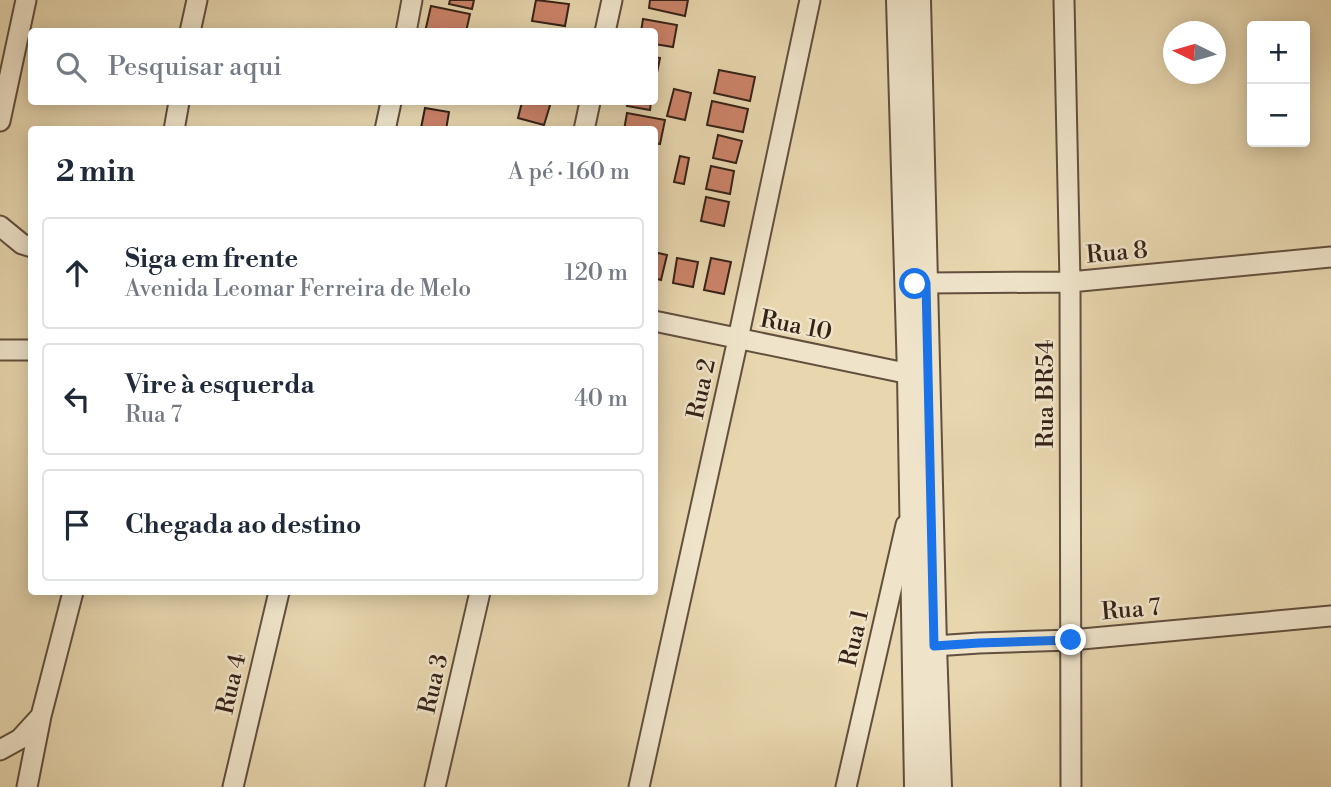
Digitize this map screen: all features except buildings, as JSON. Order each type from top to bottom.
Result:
[{"type":"street","points":[[0,121],[26,0]]},
{"type":"street","points":[[191,28],[197,0]]},
{"type":"street","points":[[407,28],[412,0]]},
{"type":"street","points":[[606,28],[612,0]]},
{"type":"street","name":"Rua 2","points":[[639,787],[810,0]]},
{"type":"street","points":[[900,0],[939,787]]},
{"type":"street","points":[[916,284],[918,0]]},
{"type":"street","name":"Rua BR54","points":[[1064,0],[1070,282],[1071,787]]},
{"type":"street","points":[[175,126],[178,105]]},
{"type":"street","points":[[386,126],[390,105]]},
{"type":"street","points":[[585,126],[589,105]]},
{"type":"street","points":[[0,226],[28,246]]},
{"type":"street","name":"Rua 8","points":[[916,284],[1070,282],[1331,257]]},
{"type":"street","name":"Rua 10","points":[[658,322],[919,375]]},
{"type":"street","points":[[0,351],[28,350]]},
{"type":"street","points":[[918,787],[912,501],[919,375]]},
{"type":"street","name":"Rua 1","points":[[846,787],[912,501]]},
{"type":"street","points":[[27,787],[41,716],[72,595]]},
{"type":"street","name":"Rua 4","points":[[233,787],[278,595]]},
{"type":"street","name":"Rua 3","points":[[435,787],[479,595]]},
{"type":"street","name":"Rua 7","points":[[934,646],[1071,640],[1331,616]]},
{"type":"street","points":[[0,750],[20,739],[41,716]]},
{"type":"route","points":[[915,284],[926,283],[934,646],[1071,640]]}]
